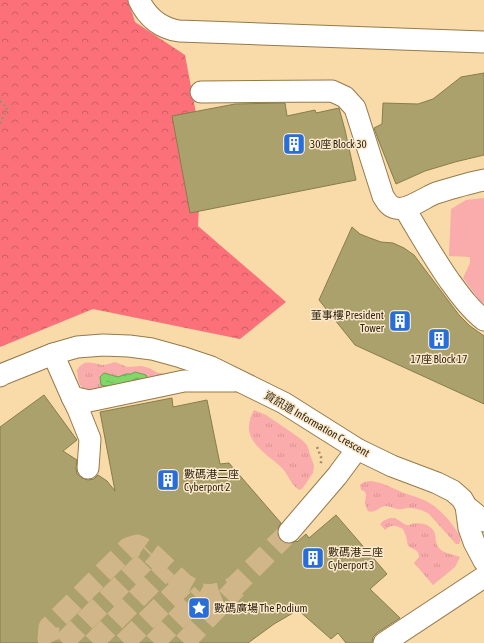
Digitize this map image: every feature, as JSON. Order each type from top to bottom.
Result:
[{"type":"street","points":[[139,0],[148,16],[155,22],[171,30],[179,31],[484,42]]},
{"type":"street","points":[[201,92],[332,91],[345,97],[355,108],[383,196],[388,204],[396,208],[404,209],[434,194],[484,180]]},
{"type":"street","points":[[404,209],[461,297],[476,314],[484,320]]},
{"type":"street","name":"資訊道 Information Crescent","points":[[0,376],[53,354],[78,347],[103,345],[152,349],[212,367],[284,403],[357,449],[392,466],[437,483],[453,491],[462,499],[466,506],[484,521]]},
{"type":"street","points":[[53,354],[90,438],[88,468]]},
{"type":"street","points":[[72,397],[89,401],[184,381],[239,381]]},
{"type":"street","points":[[289,532],[337,476],[357,449]]},
{"type":"street","points":[[466,506],[474,542],[484,561]]},
{"type":"street","points":[[384,643],[484,577]]},
{"type":"path","points":[[0,102],[7,108],[0,124]]},
{"type":"green space","points":[[0,0],[128,0],[135,22],[185,55],[202,145],[198,226],[286,302],[240,339],[93,309],[0,347]]},
{"type":"green space","points":[[484,198],[484,304],[479,300],[463,278],[470,263],[470,257],[449,256],[451,209],[466,200]]},
{"type":"green space","points":[[115,362],[127,367],[142,366],[149,368],[158,373],[168,374],[174,379],[86,391],[81,387],[77,370],[83,364],[91,363],[104,365]]},
{"type":"green space","points":[[254,410],[266,415],[307,445],[314,466],[313,473],[302,489],[299,490],[296,488],[282,468],[261,450],[253,440],[250,434],[249,425],[250,418]]},
{"type":"green space","points":[[371,481],[384,484],[421,499],[438,509],[458,533],[460,538],[459,544],[456,544],[429,514],[422,510],[411,508],[399,509],[386,506],[375,511],[368,511],[365,503],[366,494],[361,490],[360,485],[364,482]]},
{"type":"green space","points":[[390,518],[395,518],[406,525],[414,523],[425,524],[431,528],[435,534],[436,544],[442,551],[460,557],[455,567],[433,585],[414,563],[419,555],[415,550],[408,546],[403,529],[394,526],[385,530],[380,524]]},
{"type":"water","points":[[135,372],[146,375],[147,377],[142,380],[137,378],[126,384],[101,385],[100,377],[104,373],[118,377]]},
{"type":"building","points":[[484,73],[484,155],[425,171],[396,184],[374,128],[382,124],[383,103],[418,104],[433,99],[461,77]]},
{"type":"building","points":[[285,103],[287,116],[315,110],[316,113],[339,108],[356,180],[190,213],[172,116],[235,104]]},
{"type":"building","name":"董事樓 President Tower","points":[[352,227],[360,234],[381,242],[393,243],[414,255],[459,315],[470,326],[484,336],[484,404],[355,345],[319,300]]},
{"type":"building","points":[[44,395],[77,440],[63,451],[77,460],[77,474],[88,480],[94,479],[98,475],[107,481],[115,491],[100,412],[172,398],[173,407],[207,400],[220,464],[229,463],[281,523],[277,530],[281,541],[286,544],[297,542],[306,534],[309,538],[336,515],[387,574],[370,589],[400,618],[377,633],[373,637],[372,643],[346,643],[338,633],[331,639],[298,610],[274,624],[248,643],[0,643],[0,427]]},
{"type":"tunnel","points":[[50,643],[48,639],[49,627],[128,548],[137,545],[142,547],[152,554],[184,584],[202,594],[209,595],[234,587],[289,532]]},
{"type":"tunnel","points":[[63,643],[152,554]]},
{"type":"tunnel","points":[[93,643],[167,568]]},
{"type":"tunnel","points":[[124,643],[184,584]]},
{"type":"tunnel","points":[[184,643],[236,588]]},
{"type":"tunnel","points":[[154,643],[202,594]]},
{"type":"place","name":"30座 Block 30","points":[[294,144]]},
{"type":"place","name":"董事樓 President Tower","points":[[400,321]]},
{"type":"place","name":"17座 Block 17","points":[[439,339]]},
{"type":"place","name":"數碼港二座 Cyberport 2","points":[[168,480]]},
{"type":"place","name":"數碼港三座 Cyberport 3","points":[[313,558]]},
{"type":"place","name":"數碼廣場 The Podium","points":[[199,608]]}]
